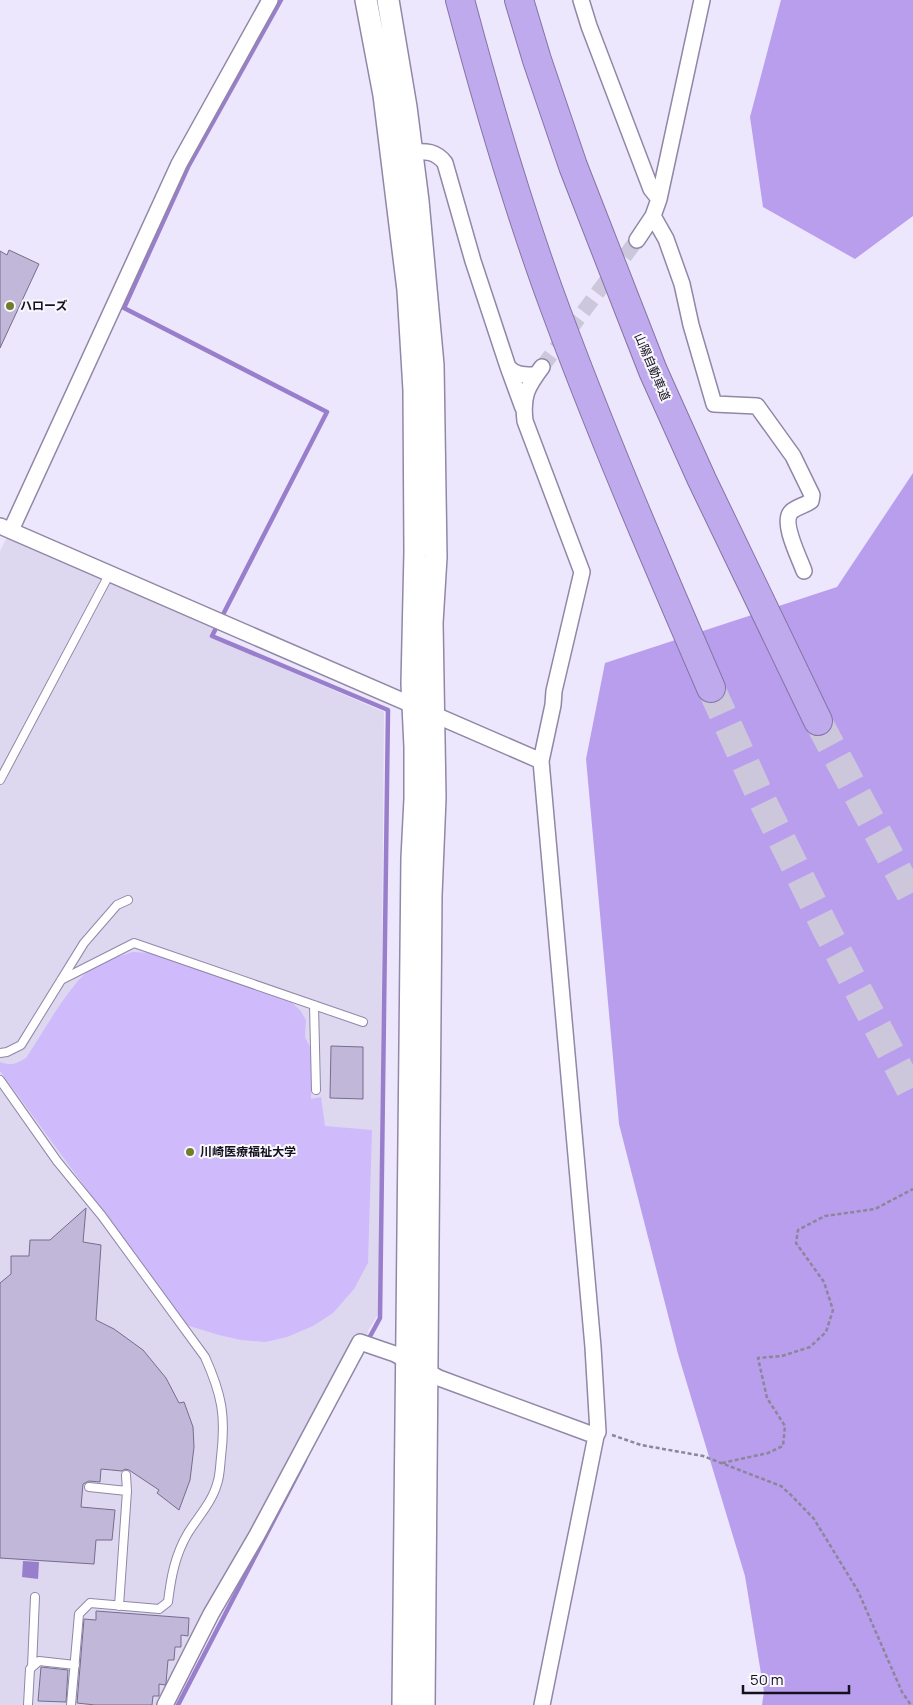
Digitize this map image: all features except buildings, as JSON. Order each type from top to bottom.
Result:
[{"type":"highway","points":[[460,0],[480,77],[515,192],[548,289],[633,508],[711,688]]},
{"type":"highway","name":"山陽自動車道","points":[[518,0],[573,166],[653,371],[706,489],[818,721]]},
{"type":"street","points":[[270,0],[179,164],[6,528],[541,761]]},
{"type":"street","points":[[366,0],[384,95],[408,290],[415,437],[413,706],[415,799],[412,858],[403,1705]]},
{"type":"street","points":[[388,0],[405,98],[412,152],[433,365],[436,547],[432,624],[434,798],[424,1705]]},
{"type":"street","points":[[581,0],[589,26],[651,189],[659,199]]},
{"type":"street","points":[[637,240],[653,216],[659,199],[702,0]]},
{"type":"street","points":[[412,152],[427,151],[440,156],[445,163],[473,261],[524,411]]},
{"type":"street","points":[[653,216],[666,239],[682,284],[691,325],[714,404],[757,406],[793,456],[812,495],[811,501],[791,511],[787,525],[804,571]]},
{"type":"street","points":[[508,367],[513,372],[523,375],[539,371],[525,396],[525,422],[582,572],[554,691],[541,761],[593,1348],[597,1434],[542,1705]]},
{"type":"street","points":[[165,1705],[211,1614],[257,1535],[360,1342],[395,1354],[439,1378],[597,1434]]},
{"type":"lane","points":[[0,780],[110,574]]},
{"type":"lane","points":[[0,1053],[7,1052],[21,1045],[84,943],[116,905],[128,900]]},
{"type":"lane","points":[[61,980],[134,943],[363,1022]]},
{"type":"lane","points":[[314,1005],[316,1090]]},
{"type":"lane","points":[[0,1080],[57,1161],[102,1216],[205,1357],[220,1398],[224,1431],[217,1484],[204,1511],[176,1556],[170,1580],[168,1602],[158,1609],[90,1603],[79,1614],[72,1705]]},
{"type":"lane","points":[[119,1606],[127,1491],[126,1475]]},
{"type":"lane","points":[[90,1487],[127,1491]]},
{"type":"lane","points":[[28,1705],[30,1669],[32,1667],[35,1597]]},
{"type":"lane","points":[[32,1667],[39,1661],[75,1665]]},
{"type":"path","points":[[722,1463],[768,1453],[783,1446],[785,1426],[767,1398],[758,1358],[782,1356],[810,1347],[826,1332],[833,1310],[824,1282],[796,1243],[798,1230],[825,1216],[875,1209],[913,1189]]},
{"type":"path","points":[[597,1434],[641,1445],[703,1456],[781,1486],[814,1519],[858,1591],[902,1692],[911,1705]]},
{"type":"shaded area","points":[[781,0],[913,0],[913,216],[855,259],[763,207],[750,117]]},
{"type":"shaded area","points":[[913,473],[913,1705],[762,1705],[764,1692],[745,1576],[678,1354],[619,1124],[586,759],[605,663],[837,587]]},
{"type":"shaded area","name":"川崎医療福祉大学","points":[[8,535],[215,626],[211,637],[384,712],[379,1313],[161,1705],[0,1705],[0,551]]},
{"type":"shaded area","points":[[133,952],[151,953],[287,998],[300,1010],[306,1020],[305,1037],[313,1053],[311,1099],[321,1097],[325,1126],[372,1130],[368,1263],[354,1289],[333,1313],[313,1326],[287,1337],[265,1342],[241,1340],[186,1325],[0,1071],[0,1062],[13,1064],[26,1058],[68,994],[87,972],[96,965]]},
{"type":"shaded area","points":[[23,1561],[39,1562],[38,1579],[22,1577]]},
{"type":"waterway","points":[[281,0],[188,167],[124,308],[327,412],[212,636],[388,710],[380,1318],[367,1342]]},
{"type":"waterway","points":[[178,1705],[305,1460]]},
{"type":"tunnel","points":[[542,367],[637,240]]},
{"type":"tunnel","points":[[711,688],[762,800],[825,927],[913,1095]]},
{"type":"tunnel","points":[[818,721],[913,899]]},
{"type":"place","name":"ハローズ","points":[[10,306]]},
{"type":"place","name":"川崎医療福祉大学","points":[[190,1152]]}]
